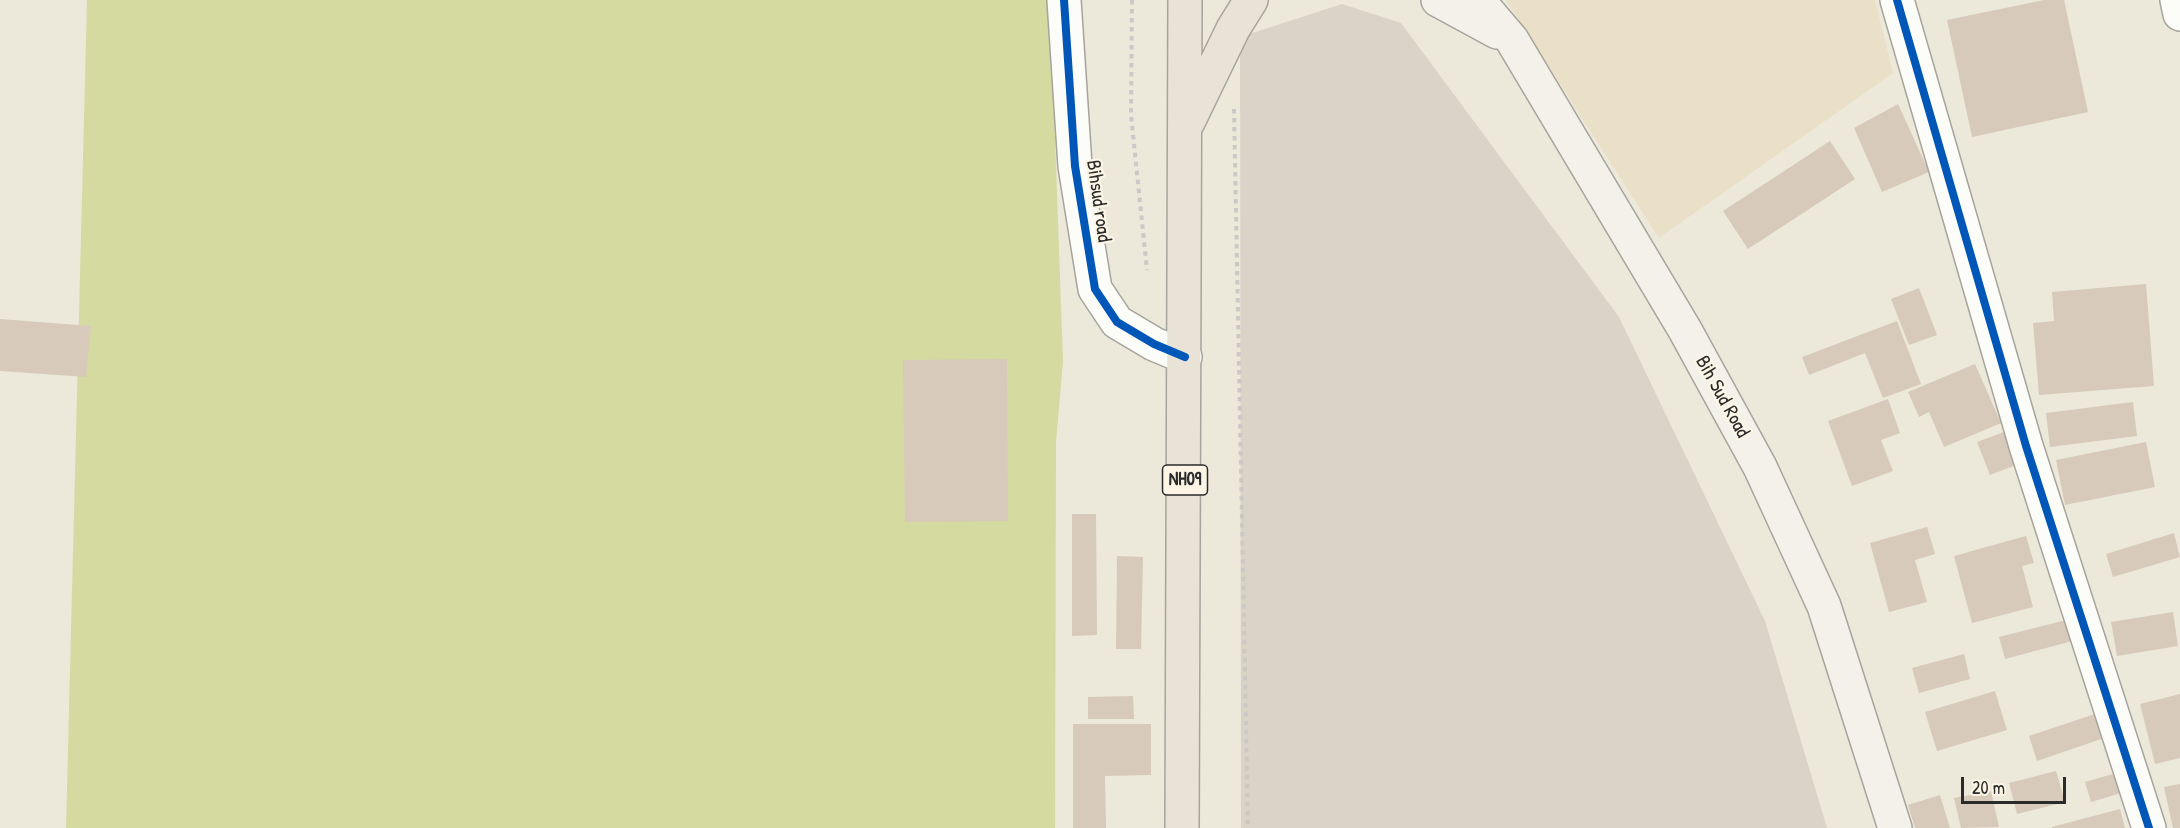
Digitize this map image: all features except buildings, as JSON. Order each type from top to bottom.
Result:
[{"type":"main road","name":"NH09","points":[[1182,828],[1185,0]]},
{"type":"main road","name":"NH09","points":[[1184,131],[1233,29],[1251,0]]},
{"type":"main road","points":[[1438,0],[1512,40]]},
{"type":"main road","name":"Bih Sud Road","points":[[1478,0],[1512,40],[1679,320],[1760,467],[1824,606],[1896,828]]},
{"type":"street","name":"Bihsud road","points":[[1064,0],[1076,166],[1095,289],[1117,322],[1154,344],[1185,357]]},
{"type":"street","points":[[1897,0],[2026,446],[2149,828]]},
{"type":"street","points":[[2177,0],[2180,14]]},
{"type":"path","points":[[1234,104],[1248,828]]},
{"type":"shaded area","points":[[1506,0],[1875,0],[1893,73],[1659,238]]},
{"type":"shaded area","points":[[1342,4],[1401,23],[1619,317],[1765,621],[1827,828],[1241,828],[1240,37]]},
{"type":"green space","points":[[87,0],[1050,0],[1063,361],[1056,442],[1055,828],[66,828]]},
{"type":"cycle path","points":[[1064,0],[1075,166],[1095,289],[1117,322],[1154,344],[1185,357]]},
{"type":"cycle path","points":[[1897,0],[2026,446],[2149,828]]}]
